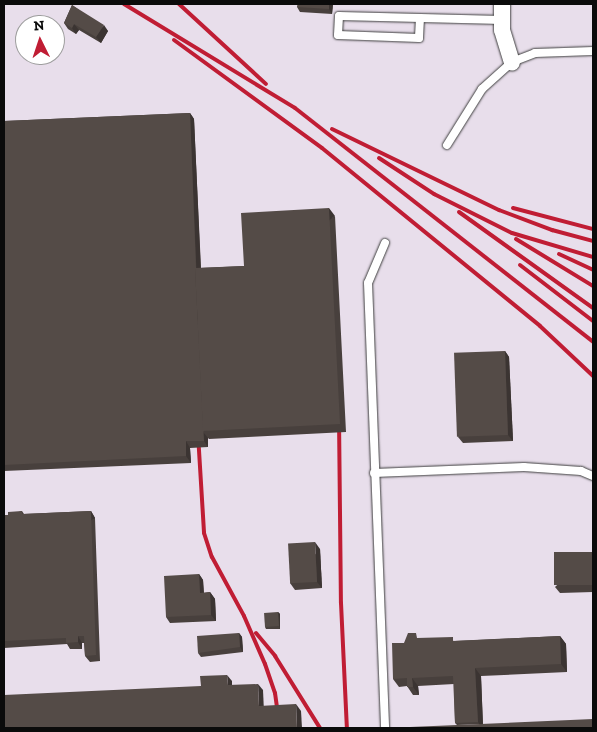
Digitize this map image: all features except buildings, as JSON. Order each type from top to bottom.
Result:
[{"type":"street","points":[[502,4],[502,20],[512,62]]},
{"type":"lane","points":[[420,18],[419,38],[338,35],[339,16],[502,20]]},
{"type":"lane","points":[[447,146],[482,89],[512,62],[534,53],[593,51]]},
{"type":"lane","points":[[385,243],[368,283],[385,728]]},
{"type":"lane","points":[[374,473],[524,467],[581,471],[593,476]]},
{"type":"shaded area","points":[[4,4],[593,4],[593,728],[4,728]]},
{"type":"railway","points":[[124,4],[295,108],[593,342]]},
{"type":"railway","points":[[179,4],[266,84]]},
{"type":"railway","points":[[174,40],[322,148],[540,326],[593,376]]},
{"type":"railway","points":[[332,129],[499,210],[552,230],[593,241]]},
{"type":"railway","points":[[379,158],[434,194],[512,233],[593,257]]},
{"type":"railway","points":[[513,208],[593,229]]},
{"type":"railway","points":[[459,212],[593,308]]},
{"type":"railway","points":[[516,239],[593,286]]},
{"type":"railway","points":[[559,254],[593,270]]},
{"type":"railway","points":[[520,265],[593,321]]},
{"type":"railway","points":[[339,418],[341,603],[347,728]]},
{"type":"railway","points":[[198,434],[204,533],[212,557],[244,616],[265,664],[275,693],[280,728]]},
{"type":"railway","points":[[256,633],[275,656],[320,728]]}]
